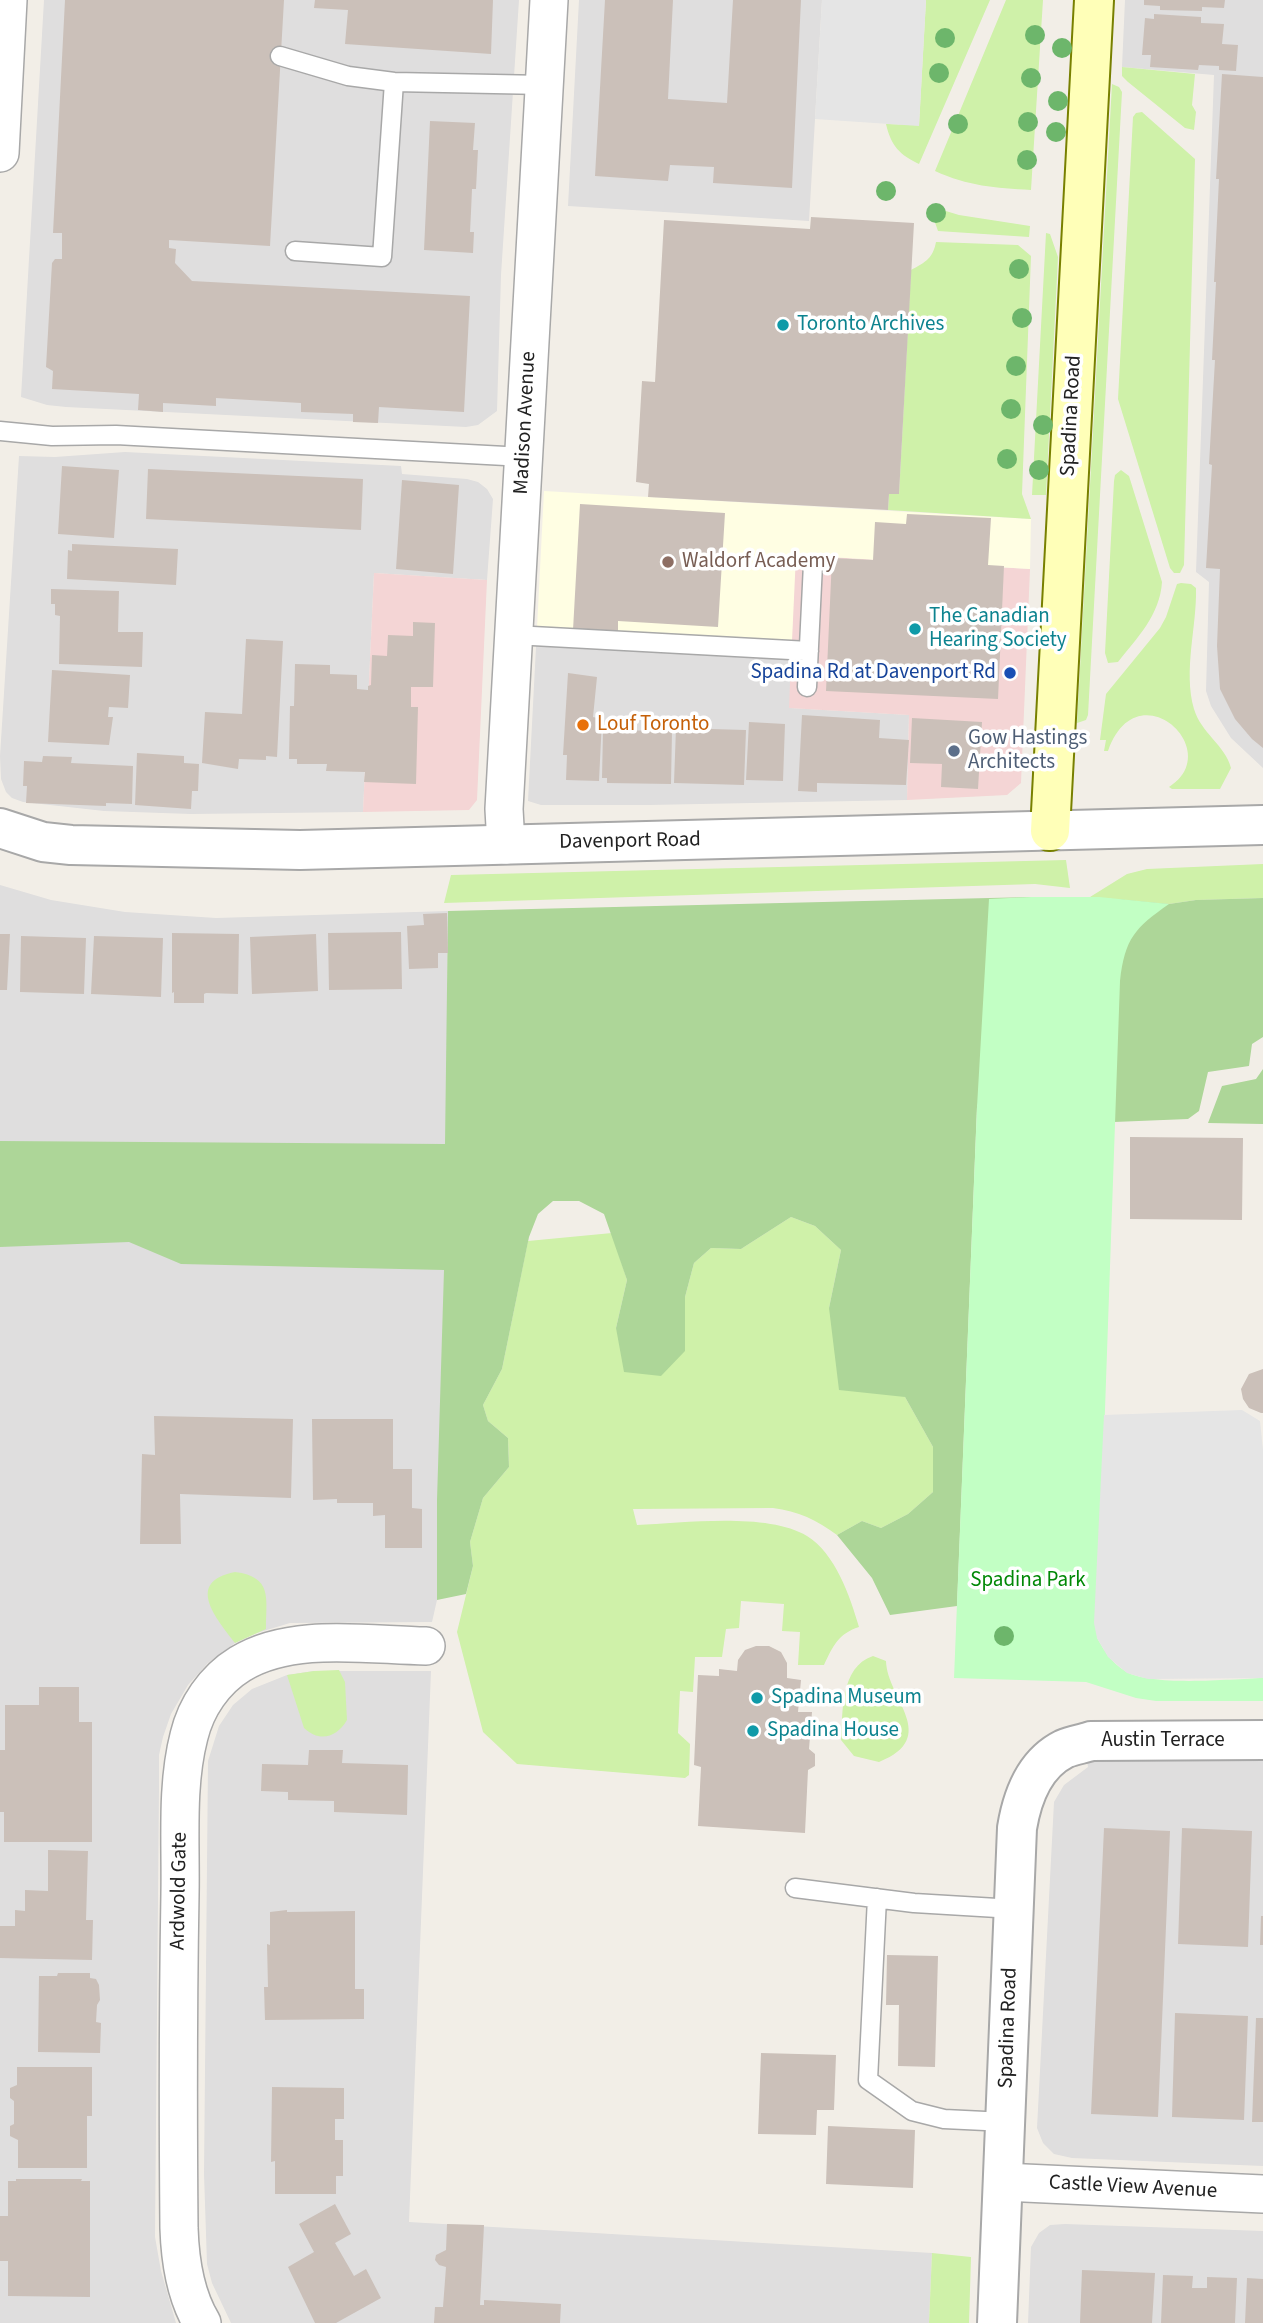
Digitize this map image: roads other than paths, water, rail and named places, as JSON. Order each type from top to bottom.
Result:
[{"type":"main road","name":"Spadina Road","points":[[1050,831],[1094,0]]},
{"type":"street","points":[[0,153],[8,0]]},
{"type":"street","name":"Madison Avenue","points":[[506,845],[504,808],[549,0]]},
{"type":"street","name":"Davenport Road","points":[[0,828],[43,842],[108,848],[300,850],[1263,825]]},
{"type":"street","name":"Ardwold Gate","points":[[202,2323],[187,2288],[180,2252],[179,2228],[178,1992],[182,1784],[189,1734],[207,1695],[239,1664],[266,1651],[293,1644],[426,1646]]},
{"type":"street","name":"Austin Terrace","points":[[1065,1749],[1091,1741],[1263,1740]]},
{"type":"street","name":"Spadina Road","points":[[997,2323],[1017,1828],[1021,1803],[1031,1783],[1051,1759],[1065,1749]]},
{"type":"street","name":"Castle View Avenue","points":[[1003,2182],[1263,2194]]},
{"type":"lane","points":[[281,55],[348,76],[394,82],[544,85]]},
{"type":"lane","points":[[295,251],[382,257],[394,82]]},
{"type":"lane","points":[[0,431],[52,436],[116,435],[524,457]]},
{"type":"lane","points":[[807,687],[813,564]]},
{"type":"lane","points":[[514,635],[809,651]]},
{"type":"lane","points":[[795,1888],[914,1903],[1014,1909]]},
{"type":"lane","points":[[877,1898],[868,2080],[912,2111],[944,2119],[1006,2122]]},
{"type":"place","name":"Toronto Archives","points":[[783,325]]},
{"type":"place","name":"Waldorf Academy","points":[[668,562]]},
{"type":"place","name":"The Canadian Hearing Society","points":[[915,629]]},
{"type":"place","name":"Spadina Rd at Davenport Rd","points":[[1010,673]]},
{"type":"place","name":"Louf Toronto","points":[[583,725]]},
{"type":"place","name":"Gow Hastings Architects","points":[[954,751]]},
{"type":"place","name":"Spadina Museum","points":[[757,1698]]},
{"type":"place","name":"Spadina House","points":[[753,1731]]},
{"type":"park label","name":"Spadina Park","points":[[1028,1581]]}]
